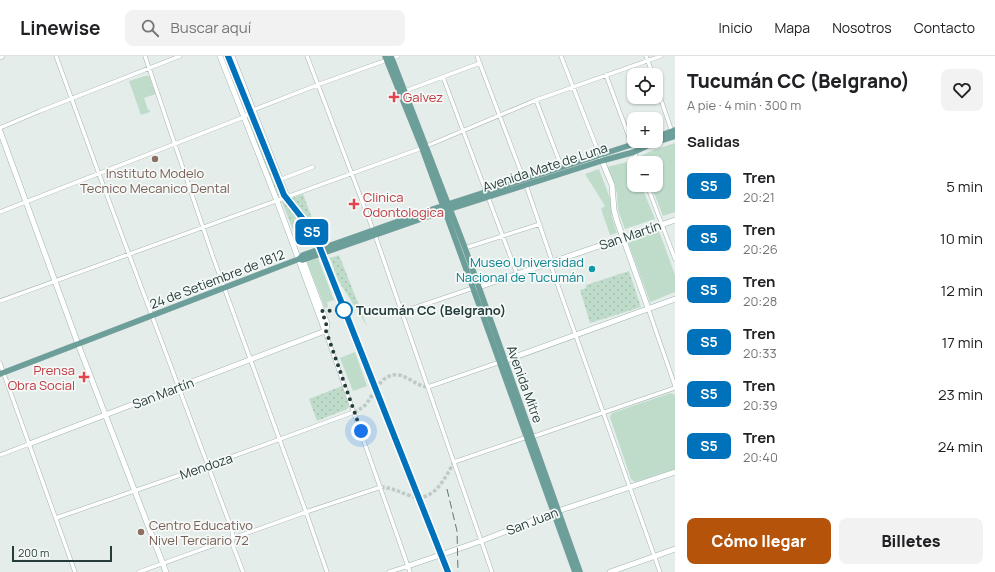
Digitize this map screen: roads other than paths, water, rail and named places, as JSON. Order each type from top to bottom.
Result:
[{"type":"main road","points":[[390,57],[405,91],[424,148]]},
{"type":"main road","points":[[390,57],[424,148]]},
{"type":"main road","points":[[663,135],[674,133]]},
{"type":"main road","name":"Avenida Mate de Luna","points":[[525,182],[562,168],[601,158],[634,152],[674,133]]},
{"type":"main road","name":"Avenida Mate de Luna","points":[[446,208],[465,204],[525,182],[601,158],[627,147]]},
{"type":"main road","name":"Avenida Mitre","points":[[424,148],[556,512],[580,572]]},
{"type":"main road","name":"Avenida Mate de Luna","points":[[446,208],[459,201],[487,195]]},
{"type":"main road","points":[[459,201],[450,200],[442,196],[433,212],[452,222],[454,212],[465,204]]},
{"type":"main road","name":"24 de Setiembre de 1812","points":[[2,374],[301,259],[374,232],[446,208]]},
{"type":"main road","name":"Avenida Mitre","points":[[452,222],[465,248],[476,288]]},
{"type":"main road","name":"Avenida Mitre","points":[[556,512],[575,572]]},
{"type":"street","points":[[56,56],[178,387],[209,465],[232,530],[233,546],[243,572]]},
{"type":"street","points":[[145,56],[224,288],[306,512],[326,572]]},
{"type":"street","points":[[166,572],[54,281],[0,130],[40,111],[180,56]]},
{"type":"street","points":[[220,56],[301,259],[410,572]]},
{"type":"street","points":[[232,56],[279,180],[287,197]]},
{"type":"street","points":[[307,56],[374,232],[492,572]]},
{"type":"street","points":[[477,56],[540,224],[551,258],[551,266],[660,572]]},
{"type":"street","points":[[454,462],[604,413],[675,387],[622,238],[615,214],[612,185],[561,56]]},
{"type":"street","points":[[646,56],[650,68]]},
{"type":"street","points":[[0,300],[424,148],[536,100],[661,56]]},
{"type":"street","points":[[0,212],[244,117],[253,110],[390,57]]},
{"type":"street","points":[[405,91],[480,63]]},
{"type":"street","points":[[606,75],[627,132]]},
{"type":"street","points":[[443,77],[517,274]]},
{"type":"street","points":[[536,100],[562,168]]},
{"type":"street","points":[[663,104],[674,133]]},
{"type":"street","points":[[634,152],[635,156]]},
{"type":"street","points":[[279,180],[312,167]]},
{"type":"street","points":[[650,192],[675,258]]},
{"type":"street","name":"San Martín","points":[[402,312],[675,220]]},
{"type":"street","points":[[465,248],[540,224]]},
{"type":"street","points":[[428,387],[502,362],[675,299]]},
{"type":"street","name":"San Martín","points":[[0,454],[326,331]]},
{"type":"street","points":[[0,364],[2,374],[75,572]]},
{"type":"street","name":"Mendoza","points":[[56,518],[136,491],[354,412]]},
{"type":"street","name":"San Juan","points":[[389,572],[481,541],[556,512],[675,472]]},
{"type":"street","points":[[139,572],[306,512],[381,487]]},
{"type":"street","points":[[610,572],[675,549]]},
{"type":"tunnel","points":[[354,412],[367,403],[386,377],[399,375],[420,385],[428,387]]},
{"type":"tunnel","points":[[381,487],[392,489],[411,496],[426,496],[432,493],[443,482],[454,462]]},
{"type":"railway","points":[[228,56],[284,195],[316,238],[448,572]]},
{"type":"railway","points":[[447,489],[457,531],[458,572]]},
{"type":"train","name":"S5","points":[[228,56],[284,195],[316,238],[448,572]]},
{"type":"place","name":"Galvez","points":[[394,97]]},
{"type":"place","name":"Instituto Modelo Tecnico Mecanico Dental","points":[[155,159]]},
{"type":"place","name":"Clinica Odontologica","points":[[354,204]]},
{"type":"place","name":"Museo Universidad Nacional de Tucumán","points":[[592,269]]},
{"type":"place","name":"Tucumán CC (Belgrano)","points":[[344,310]]},
{"type":"place","name":"Prensa Obra Social","points":[[84,377]]},
{"type":"place","name":"Centro Educativo Nivel Terciario 72","points":[[141,532]]}]
